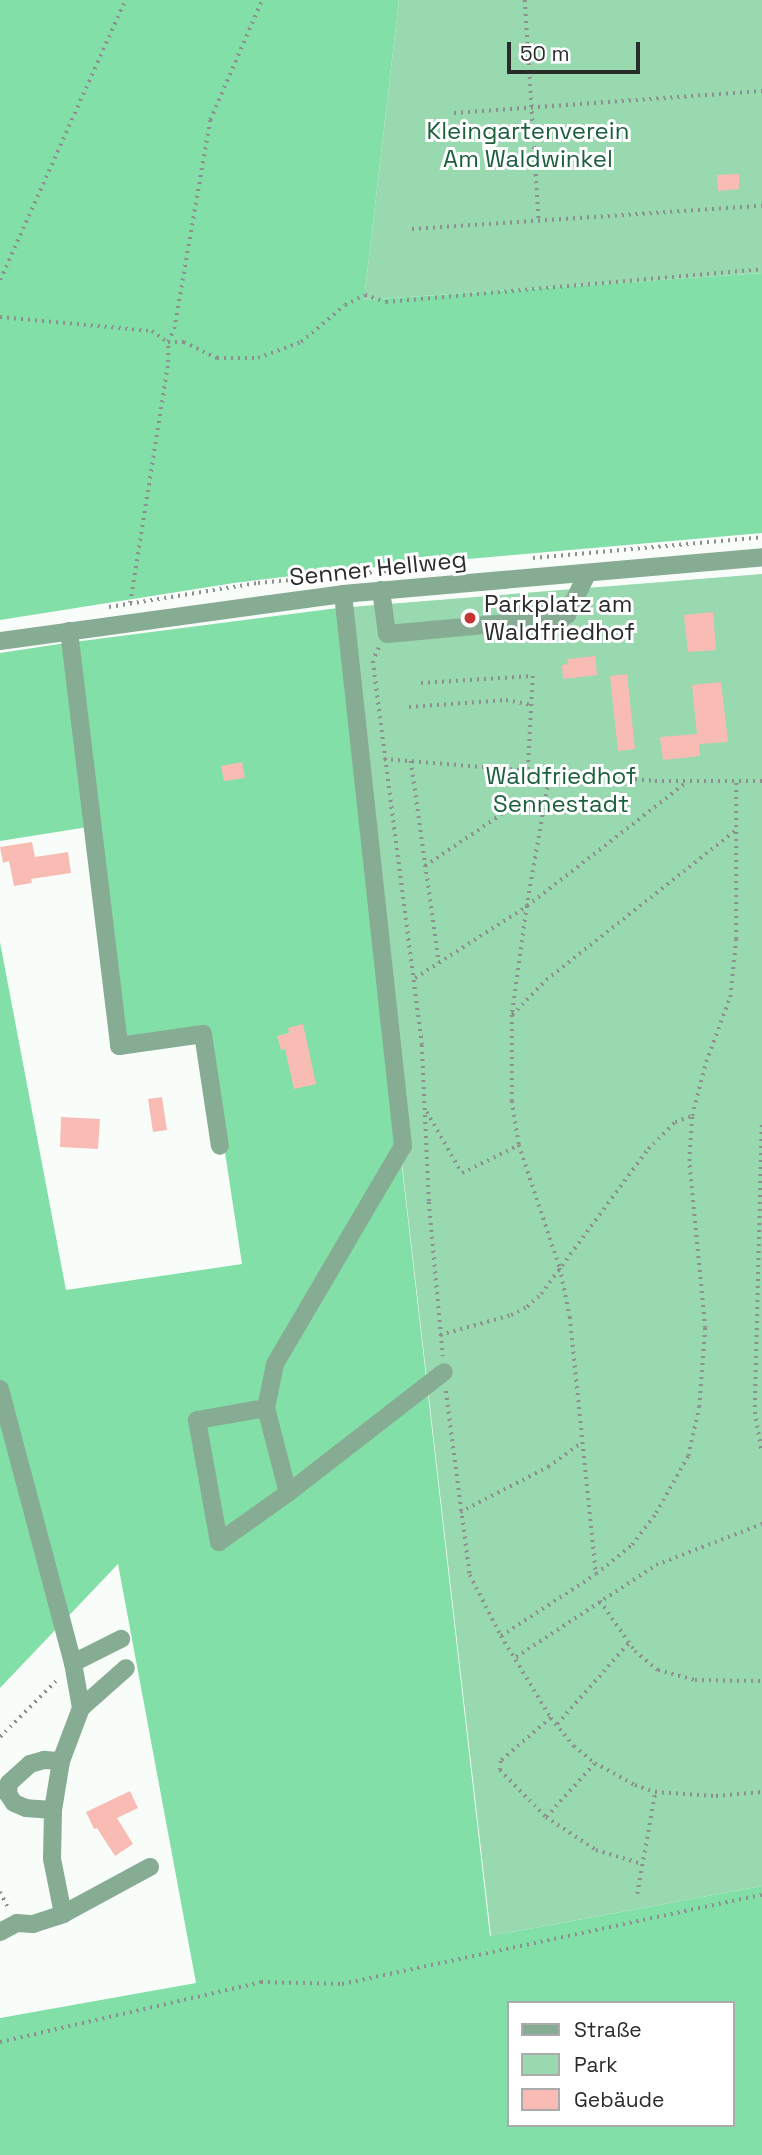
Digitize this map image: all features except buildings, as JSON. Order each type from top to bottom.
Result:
[{"type":"street","name":"Senner Hellweg","points":[[0,641],[343,594],[762,558]]},
{"type":"street","points":[[381,590],[387,634],[562,618],[567,615],[587,574]]},
{"type":"street","points":[[288,1493],[266,1408],[275,1364],[403,1146],[343,594]]},
{"type":"street","points":[[69,631],[118,1046],[203,1034],[220,1146]]},
{"type":"street","points":[[266,1408],[197,1420],[219,1542],[288,1493],[444,1372]]},
{"type":"street","points":[[0,1389],[73,1664],[81,1708]]},
{"type":"street","points":[[73,1664],[121,1639]]},
{"type":"street","points":[[63,1914],[52,1858],[53,1810],[61,1761],[81,1708],[127,1668]]},
{"type":"street","points":[[53,1810],[26,1808],[14,1803],[8,1794],[9,1783],[30,1764],[44,1760],[61,1761]]},
{"type":"street","points":[[0,1932],[17,1923],[33,1924],[63,1914],[150,1867]]},
{"type":"path","points":[[0,280],[125,0]]},
{"type":"path","points":[[128,622],[168,362],[168,342],[174,329],[210,120],[262,0]]},
{"type":"path","points":[[525,0],[539,220]]},
{"type":"path","points":[[454,113],[762,91]]},
{"type":"path","points":[[412,229],[762,206]]},
{"type":"path","points":[[0,317],[152,331],[168,342],[184,342],[217,358],[258,358],[301,342],[345,305],[365,295],[386,302],[762,269]]},
{"type":"path","points":[[582,552],[762,537]]},
{"type":"path","points":[[387,634],[373,661],[422,1045],[440,1335],[460,1512],[470,1575],[502,1636],[551,1718],[574,1746],[595,1763],[635,1785],[655,1792],[716,1796],[762,1792]]},
{"type":"path","points":[[421,683],[533,676],[528,772]]},
{"type":"path","points":[[410,707],[506,700],[531,705]]},
{"type":"path","points":[[384,759],[550,774],[688,781],[762,781]]},
{"type":"path","points":[[411,761],[439,963]]},
{"type":"path","points":[[550,774],[527,906],[512,1015],[510,1072],[519,1145],[559,1268],[570,1317],[581,1443],[594,1531],[596,1574]]},
{"type":"path","points":[[414,979],[527,906],[688,781]]},
{"type":"path","points":[[502,1636],[596,1574],[632,1545],[656,1513],[688,1455],[699,1407],[705,1328],[688,1161],[692,1116],[706,1062],[730,997],[736,939],[736,781]]},
{"type":"path","points":[[425,866],[524,799],[545,799]]},
{"type":"path","points":[[512,1015],[567,962],[736,830]]},
{"type":"path","points":[[425,1109],[462,1173],[519,1145]]},
{"type":"path","points":[[440,1335],[511,1315],[527,1307],[648,1149],[675,1122],[692,1116]]},
{"type":"path","points":[[762,1125],[755,1412],[762,1452]]},
{"type":"path","points":[[755,1412],[762,1411]]},
{"type":"path","points":[[460,1512],[548,1467],[581,1443]]},
{"type":"path","points":[[516,1657],[656,1565],[762,1524]]},
{"type":"path","points":[[600,1601],[629,1643],[646,1662],[670,1675],[716,1682],[762,1681]]},
{"type":"path","points":[[557,1724],[629,1643]]},
{"type":"path","points":[[0,1737],[73,1664]]},
{"type":"path","points":[[551,1718],[500,1761],[500,1770],[546,1817],[596,1850],[642,1864]]},
{"type":"path","points":[[546,1817],[595,1763]]},
{"type":"path","points":[[637,1894],[655,1792]]},
{"type":"path","points":[[0,2042],[261,1982],[342,1984],[762,1895]]},
{"type":"green space","points":[[0,0],[399,0],[364,300],[762,273],[762,533],[334,571],[234,583],[0,620]]},
{"type":"green space","name":"Kleingartenverein Am Waldwinkel","points":[[399,0],[762,0],[762,273],[364,300]]},
{"type":"green space","name":"Waldfriedhof Sennestadt","points":[[762,574],[762,1886],[491,1936],[338,608]]},
{"type":"green space","points":[[338,608],[490,1936],[762,1886],[762,2155],[0,2155],[0,2018],[196,1983],[118,1564],[0,1688],[0,942],[66,1290],[242,1264],[206,1028],[121,1038],[74,642]]},
{"type":"green space","points":[[66,643],[88,827],[0,841],[0,653]]},
{"type":"place","name":"Parkplatz am Waldfriedhof","points":[[470,618]]}]
